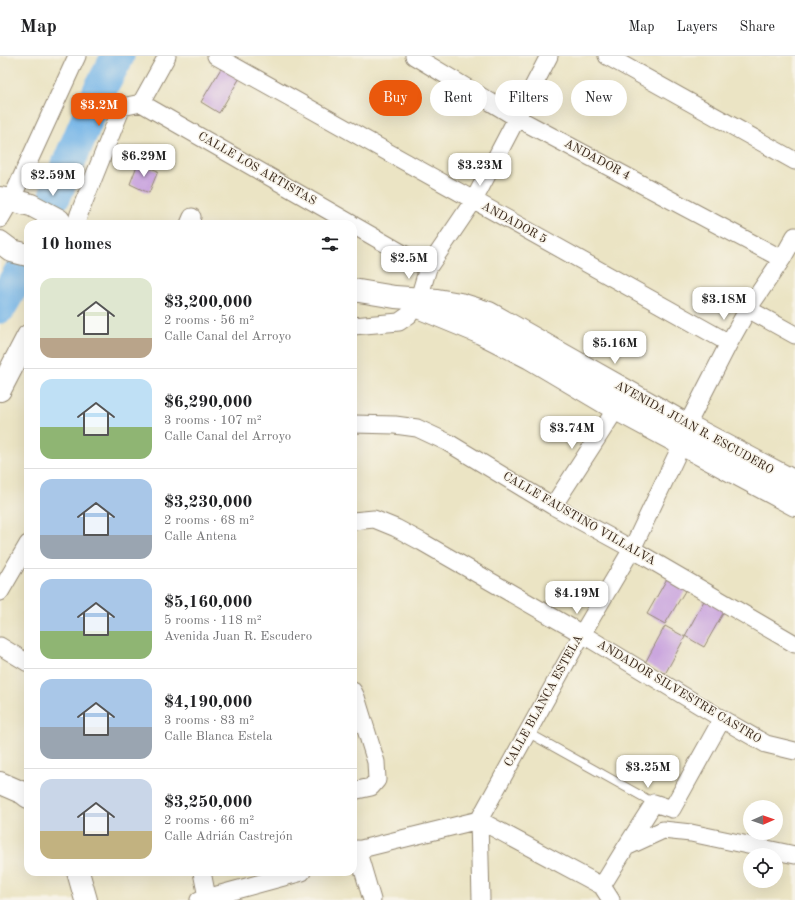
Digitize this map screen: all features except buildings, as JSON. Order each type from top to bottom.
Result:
[{"type":"main road","points":[[6,199],[31,205],[59,220]]},
{"type":"main road","points":[[0,242],[12,251],[24,254]]},
{"type":"main road","name":"AVENIDA JUAN R. ESCUDERO","points":[[357,291],[417,302],[530,358],[616,409],[685,435],[795,482]]},
{"type":"main road","name":"AVENIDA JUAN R. ESCUDERO","points":[[417,302],[437,300],[460,304],[489,313],[795,505]]},
{"type":"main road","points":[[0,390],[24,344]]},
{"type":"main road","points":[[0,783],[24,794]]},
{"type":"main road","points":[[79,876],[86,900]]},
{"type":"street","points":[[0,220],[6,199],[77,56]]},
{"type":"street","points":[[77,220],[122,107],[141,103],[167,56]]},
{"type":"street","name":"ANDADOR 5","points":[[216,56],[729,343]]},
{"type":"street","name":"ANDADOR 4","points":[[414,56],[517,118],[782,259]]},
{"type":"street","points":[[357,326],[399,322],[409,315],[417,302],[428,268],[474,200],[549,56]]},
{"type":"street","points":[[607,56],[795,161]]},
{"type":"street","name":"CALLE LOS ARTISTAS","points":[[141,103],[345,220]]},
{"type":"street","name":"CALLE LOS ARTISTAS","points":[[357,227],[428,268]]},
{"type":"street","name":"CALLE BLANCA ESTELA","points":[[479,820],[582,634],[632,549],[729,343],[748,309],[782,259],[795,236]]},
{"type":"street","points":[[748,309],[795,335]]},
{"type":"street","points":[[553,506],[616,409]]},
{"type":"street","name":"CALLE FAUSTINO VILLALVA","points":[[357,424],[395,425],[417,428],[446,442],[553,506],[632,549],[795,644]]},
{"type":"street","name":"ANDADOR SILVESTRE CASTRO","points":[[357,521],[374,519],[396,528],[582,634],[766,744],[795,751]]},
{"type":"street","points":[[0,592],[24,555]]},
{"type":"street","points":[[0,646],[24,661]]},
{"type":"street","points":[[357,700],[376,762],[377,780],[371,787],[357,790]]},
{"type":"street","points":[[357,850],[479,820],[606,893],[626,847],[654,803],[672,809],[722,719]]},
{"type":"street","points":[[479,820],[481,900]]},
{"type":"street","points":[[626,847],[663,830],[691,833],[795,855]]},
{"type":"street","points":[[357,856],[372,900]]},
{"type":"street","points":[[202,876],[203,899],[287,876]]},
{"type":"lane","points":[[527,732],[654,803]]},
{"type":"waterway","points":[[55,195],[100,89],[118,56]]},
{"type":"waterway","points":[[0,307],[24,265]]}]
